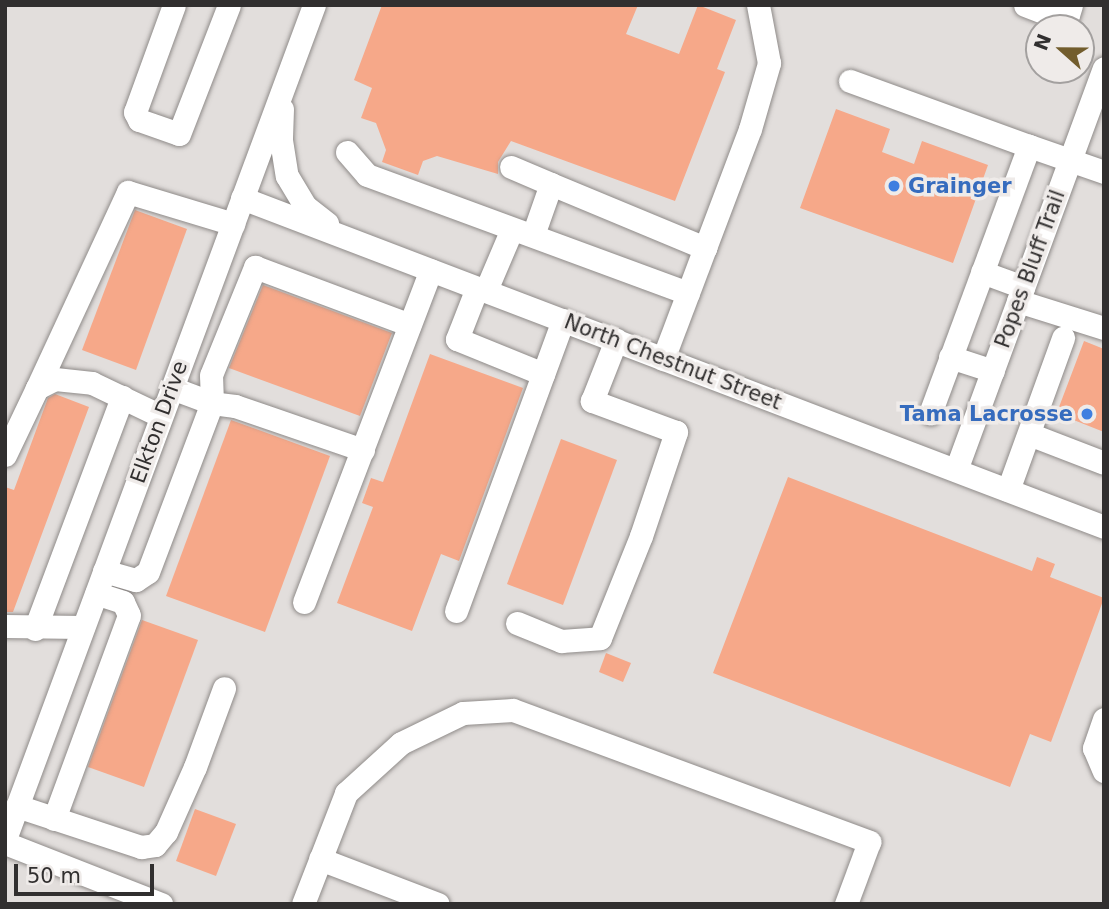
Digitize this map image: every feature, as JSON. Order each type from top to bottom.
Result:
[{"type":"street","points":[[174,5],[135,112],[139,120],[179,134],[229,5]]},
{"type":"street","name":"Elkton Drive","points":[[5,841],[15,795],[83,628],[314,5]]},
{"type":"street","points":[[663,359],[750,129],[769,63],[758,5]]},
{"type":"street","points":[[1025,5],[1057,18],[1068,15],[1072,5]]},
{"type":"street","points":[[288,74],[281,120],[287,176],[306,206],[363,244]]},
{"type":"street","name":"Popes Bluff Trail","points":[[956,470],[1069,161],[1096,115],[1102,78]]},
{"type":"street","points":[[850,81],[1104,173]]},
{"type":"street","points":[[930,413],[1029,146]]},
{"type":"street","points":[[347,152],[367,176],[688,293]]},
{"type":"street","points":[[511,167],[705,248]]},
{"type":"street","points":[[543,374],[457,339],[482,289],[523,232],[551,184]]},
{"type":"street","points":[[5,455],[128,192],[233,224]]},
{"type":"street","name":"North Chestnut Street","points":[[242,198],[1104,527]]},
{"type":"street","points":[[104,571],[136,580],[148,572],[212,402],[211,375],[255,267],[410,325]]},
{"type":"street","points":[[304,603],[431,270]]},
{"type":"street","points":[[982,272],[1021,293],[1104,328]]},
{"type":"street","points":[[456,611],[562,320]]},
{"type":"street","points":[[1008,490],[1063,338]]},
{"type":"street","points":[[517,623],[561,641],[600,639],[641,536],[676,432],[592,401],[616,340]]},
{"type":"street","points":[[950,357],[993,371]]},
{"type":"street","points":[[37,388],[55,379],[92,383],[161,416]]},
{"type":"street","points":[[172,388],[212,402],[235,406],[363,450]]},
{"type":"street","points":[[35,629],[122,397]]},
{"type":"street","points":[[1029,434],[1104,463]]},
{"type":"street","points":[[54,819],[129,615],[123,602],[96,593]]},
{"type":"street","points":[[5,626],[35,629],[83,628]]},
{"type":"street","points":[[15,795],[54,819],[141,847],[155,845],[166,832],[195,767],[224,688]]},
{"type":"street","points":[[303,904],[346,793],[401,743],[463,713],[513,710],[869,842],[846,904]]},
{"type":"street","points":[[1104,719],[1094,748],[1104,771]]},
{"type":"street","points":[[5,841],[161,904]]},
{"type":"street","points":[[320,859],[438,904]]},
{"type":"building","points":[[382,5],[638,5],[626,34],[679,54],[698,5],[736,20],[717,69],[725,72],[675,201],[511,141],[498,162],[498,174],[437,156],[423,161],[418,175],[382,162],[386,150],[376,123],[361,118],[372,88],[354,80]]},
{"type":"building","name":"Grainger","points":[[836,109],[890,129],[882,152],[914,164],[922,141],[988,165],[953,263],[800,208]]},
{"type":"building","points":[[135,210],[187,229],[136,370],[82,350]]},
{"type":"building","points":[[263,285],[392,333],[360,416],[229,368]]},
{"type":"building","points":[[1084,341],[1104,349],[1104,432],[1061,415],[1064,409],[1059,407]]},
{"type":"building","points":[[430,354],[523,388],[459,561],[441,554],[412,631],[337,603],[373,507],[362,503],[371,478],[383,482]]},
{"type":"building","points":[[55,394],[89,407],[13,612],[5,612],[5,487],[14,490],[48,398]]},
{"type":"building","points":[[231,420],[330,456],[265,632],[166,596]]},
{"type":"building","points":[[561,439],[617,460],[563,605],[507,584]]},
{"type":"building","points":[[788,477],[1032,571],[1037,557],[1055,564],[1050,577],[1104,598],[1051,742],[1030,734],[1010,787],[713,673]]},
{"type":"building","points":[[142,620],[198,640],[144,787],[88,767]]},
{"type":"building","points":[[606,653],[631,663],[623,682],[599,672]]},
{"type":"building","points":[[195,809],[236,824],[216,876],[176,861]]},
{"type":"place","name":"Grainger","points":[[894,186]]},
{"type":"place","name":"Tama Lacrosse","points":[[1087,414]]}]
